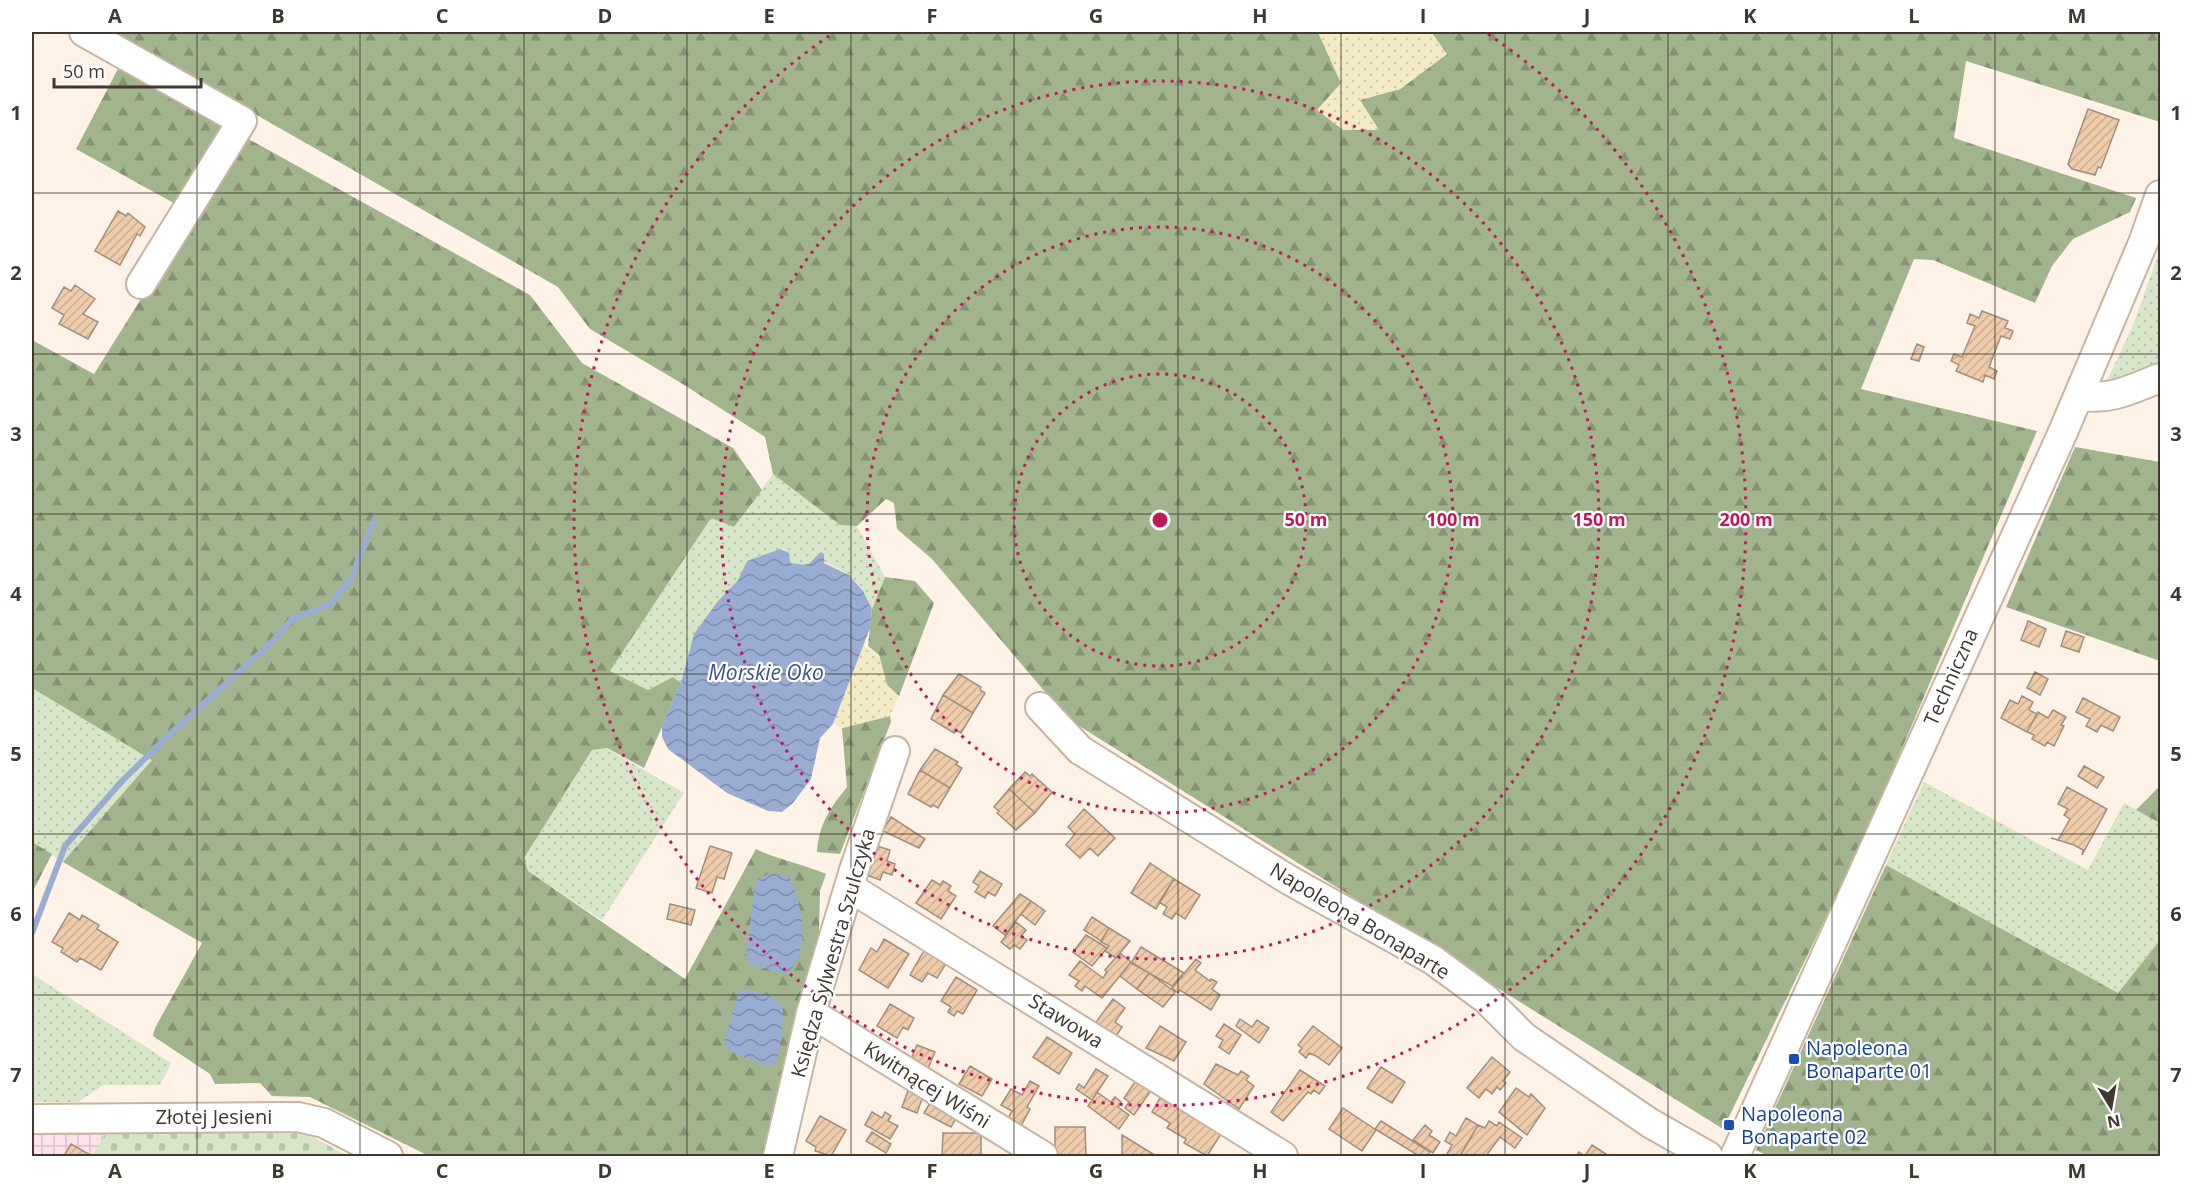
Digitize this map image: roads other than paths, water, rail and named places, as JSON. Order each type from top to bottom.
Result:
[{"type":"street","points":[[84,32],[242,121],[141,284]]},
{"type":"street","name":"Techniczna","points":[[1735,1156],[2079,395],[2143,243],[2160,195]]},
{"type":"street","points":[[2079,395],[2095,399],[2112,397],[2160,378]]},
{"type":"street","name":"Napoleona Bonaparte","points":[[1040,707],[1080,750],[1289,880],[1433,960],[1486,999],[1524,1037],[1650,1123],[1708,1156]]},
{"type":"street","name":"Księdza Sylwestra Szulczyka","points":[[778,1156],[811,1013],[849,887],[895,751]]},
{"type":"street","name":"Stawowa","points":[[849,887],[1283,1156]]},
{"type":"street","name":"Kwitnącej Wiśni","points":[[811,1013],[1043,1156]]},
{"type":"street","name":"Złotej Jesieni","points":[[32,1119],[298,1117],[324,1124],[388,1156]]},
{"type":"water","name":"Morskie Oko","points":[[780,549],[789,553],[790,563],[803,564],[809,564],[821,552],[824,554],[824,563],[849,575],[863,591],[872,609],[870,628],[833,724],[820,738],[811,779],[793,803],[782,812],[768,811],[727,793],[668,749],[662,737],[662,726],[681,683],[694,634],[718,601],[738,580],[747,561]]},
{"type":"water","points":[[770,873],[790,877],[801,915],[803,928],[800,953],[786,975],[751,964],[746,954],[756,881]]},
{"type":"water","points":[[750,990],[772,997],[783,1006],[782,1035],[777,1061],[769,1067],[730,1051],[724,1042],[739,991]]},
{"type":"waterway","points":[[32,933],[65,846],[122,781],[170,734],[271,643],[292,619],[330,604],[351,579],[374,520]]},
{"type":"place","name":"Napoleona Bonaparte 01","points":[[1794,1059]]},
{"type":"place","name":"Napoleona Bonaparte 02","points":[[1729,1125]]}]
